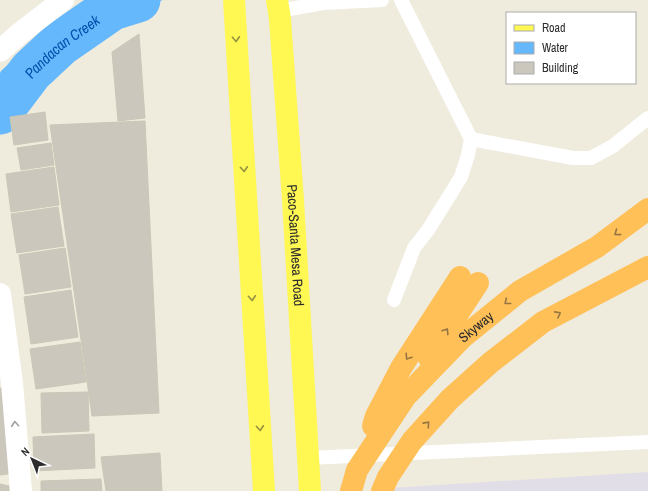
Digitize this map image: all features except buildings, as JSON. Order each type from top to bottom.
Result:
[{"type":"highway","name":"Skyway","points":[[351,491],[356,470],[406,396],[462,338],[520,291],[597,247],[648,209]]},
{"type":"highway","points":[[382,491],[388,477],[412,441],[450,399],[490,363],[543,322],[648,267]]},
{"type":"highway","points":[[356,470],[376,416],[401,368],[469,280],[393,424],[371,479],[368,491]]},
{"type":"main road","points":[[234,0],[264,491]]},
{"type":"main road","name":"Paco-Santa Mesa Road","points":[[278,6],[293,200],[310,491]]},
{"type":"street","points":[[0,51],[19,34],[63,0]]},
{"type":"street","points":[[0,294],[12,383],[21,491]]},
{"type":"lane","points":[[278,6],[382,0]]},
{"type":"lane","points":[[394,300],[414,248],[428,230],[461,177],[471,139],[401,0]]},
{"type":"lane","points":[[471,139],[573,158],[591,158],[613,146],[648,118]]},
{"type":"lane","points":[[308,458],[648,442]]},
{"type":"shaded area","points":[[648,472],[648,491],[390,491],[390,488]]},
{"type":"water","points":[[86,0],[163,0],[146,5],[84,33],[20,76],[0,115],[1,71],[48,28]]},
{"type":"waterway","name":"Pandacan Creek","points":[[0,112],[31,71],[60,44],[112,8],[138,0]]}]
